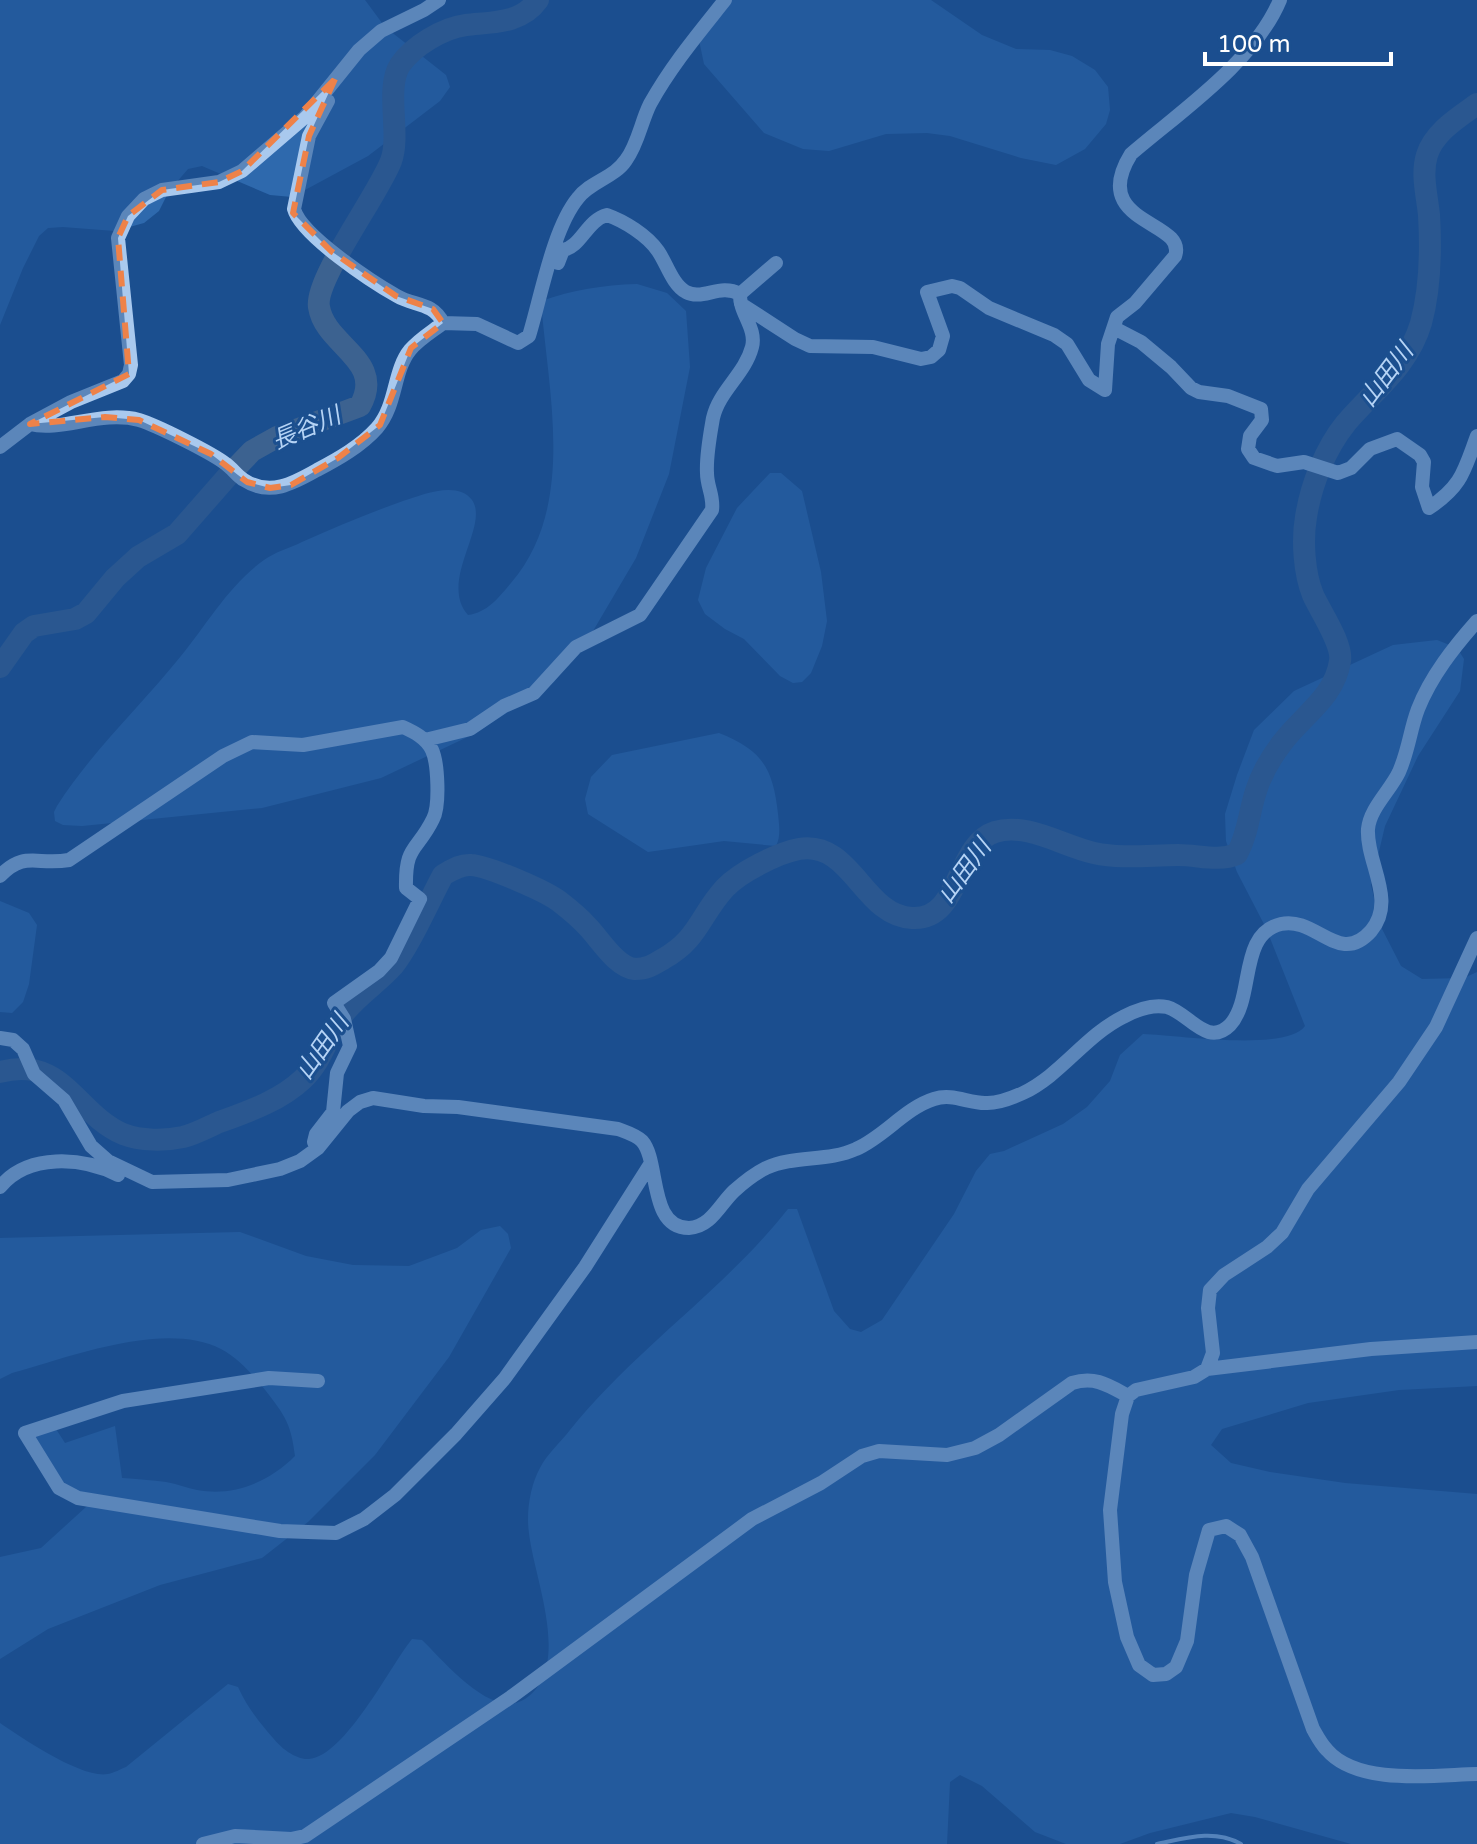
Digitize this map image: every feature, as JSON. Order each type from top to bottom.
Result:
[{"type":"street","points":[[0,447],[30,424],[71,402],[123,381],[129,374],[131,365],[118,238],[128,216],[144,199],[162,190],[219,182],[242,171],[305,117],[359,50],[381,31],[439,0]]},
{"type":"street","points":[[30,424],[44,426],[105,417],[139,420],[232,469],[247,482],[259,487],[281,488],[338,458],[380,425],[411,348],[443,323],[477,324],[518,343],[529,336],[562,226],[577,199],[590,185],[614,173],[624,163],[649,106],[684,51],[725,0]]},
{"type":"street","points":[[563,250],[570,248],[594,222],[607,215],[644,236],[656,248],[677,285],[686,292],[697,296],[725,289],[795,339],[810,346],[873,347],[921,359],[931,357],[943,344],[927,292],[952,286],[989,308],[1054,335],[1067,344],[1089,380],[1105,390],[1108,344],[1117,317],[1135,303],[1177,250],[1173,238],[1136,215],[1125,203],[1119,191],[1123,167],[1131,154],[1226,72],[1267,26],[1280,0]]},
{"type":"street","points":[[335,79],[331,95],[309,136],[294,209],[297,217],[337,255],[396,296],[433,309],[443,323]]},
{"type":"street","points":[[533,325],[540,317],[578,206],[577,199]]},
{"type":"street","points":[[740,299],[776,263]]},
{"type":"street","points":[[425,740],[470,729],[504,706],[534,693],[576,647],[640,615],[712,510],[714,500],[706,470],[713,418],[718,403],[746,361],[752,346],[752,331],[740,299]]},
{"type":"street","points":[[1114,328],[1141,342],[1191,388],[1228,396],[1261,409],[1262,420],[1250,436],[1248,449],[1254,458],[1277,466],[1297,461],[1338,473],[1345,472],[1370,449],[1397,439],[1420,455],[1424,462],[1422,487],[1429,508],[1447,497],[1458,484],[1477,436]]},
{"type":"street","points":[[0,1038],[19,1044],[32,1068],[64,1100],[91,1146],[108,1161],[152,1182],[249,1178],[300,1161],[318,1148],[348,1111],[360,1102],[373,1098],[618,1129],[642,1141],[665,1214],[677,1225],[688,1228],[700,1225],[712,1218],[732,1193],[755,1174],[780,1162],[843,1155],[860,1148],[934,1098],[956,1097],[983,1104],[1024,1093],[1045,1081],[1092,1038],[1122,1017],[1144,1008],[1163,1006],[1177,1011],[1200,1029],[1209,1033],[1220,1032],[1231,1024],[1240,1008],[1254,950],[1260,937],[1272,927],[1285,922],[1310,928],[1341,945],[1349,946],[1359,941],[1372,930],[1381,911],[1381,889],[1368,838],[1371,816],[1409,751],[1417,710],[1436,673],[1477,621]]},
{"type":"street","points":[[0,876],[12,863],[27,859],[51,864],[69,860],[223,756],[252,742],[303,745],[403,727],[425,740],[432,750],[435,764],[437,806],[434,819],[405,865],[406,888],[420,899],[391,958],[379,971],[334,1003],[341,1014],[350,1046],[337,1073],[333,1112],[316,1134],[314,1142],[318,1148]]},
{"type":"street","points":[[1207,1369],[1213,1353],[1208,1308],[1210,1290],[1224,1275],[1267,1247],[1282,1233],[1316,1179],[1399,1082],[1436,1027],[1477,938]]},
{"type":"street","points":[[0,1187],[15,1173],[43,1163],[72,1162],[120,1176],[134,1176]]},
{"type":"street","points":[[318,1381],[269,1378],[123,1401],[25,1433],[59,1488],[78,1498],[280,1531],[336,1533],[364,1519],[395,1495],[456,1434],[505,1378],[585,1267],[651,1163]]},
{"type":"street","points":[[1477,1342],[1371,1349],[1207,1369],[1194,1377],[1136,1390],[1128,1396],[1122,1414],[1110,1510],[1115,1582],[1127,1637],[1139,1665],[1153,1675],[1166,1674],[1176,1667],[1187,1641],[1202,1546],[1209,1530],[1226,1526],[1240,1535],[1252,1557],[1313,1729],[1327,1751],[1341,1762],[1380,1775],[1477,1774]]},
{"type":"street","points":[[203,1844],[235,1836],[291,1839],[305,1836],[511,1697],[752,1519],[821,1483],[862,1456],[879,1451],[947,1455],[975,1448],[999,1435],[1072,1383],[1086,1379],[1101,1381],[1128,1396]]},
{"type":"highlighted area","points":[[335,79],[309,136],[293,213],[331,251],[396,296],[433,309],[443,323],[411,348],[380,425],[338,458],[291,485],[270,488],[247,482],[211,454],[139,420],[105,417],[30,424],[129,374],[118,238],[128,216],[162,190],[219,182],[242,171]]},
{"type":"shaded area","points":[[0,0],[365,0],[385,27],[446,75],[450,87],[440,101],[368,156],[292,197],[270,195],[202,166],[188,169],[169,191],[159,211],[144,223],[115,231],[48,228],[39,236],[23,268],[0,325]]},
{"type":"shaded area","points":[[718,0],[931,0],[982,35],[1016,49],[1050,50],[1072,56],[1095,70],[1108,87],[1110,110],[1106,124],[1085,149],[1056,165],[1021,158],[950,136],[927,133],[886,134],[829,151],[803,149],[764,133],[704,64],[699,40]]},
{"type":"shaded area","points":[[637,284],[667,293],[686,311],[690,367],[669,474],[636,558],[593,631],[554,682],[476,733],[381,778],[262,808],[82,826],[63,825],[55,821],[57,806],[85,767],[181,656],[229,593],[251,570],[273,555],[403,501],[439,491],[458,491],[472,500],[476,511],[458,586],[460,601],[468,615],[492,604],[532,553],[545,519],[551,484],[552,410],[541,301],[588,289]]},
{"type":"shaded area","points":[[770,473],[781,473],[802,491],[821,572],[827,621],[822,646],[811,673],[802,682],[793,683],[780,676],[744,639],[705,614],[698,600],[706,568],[737,508]]},
{"type":"shaded area","points":[[1437,640],[1457,648],[1464,659],[1460,691],[1418,756],[1385,826],[1371,885],[1381,927],[1401,966],[1422,979],[1464,978],[1477,972],[1477,1386],[1399,1390],[1308,1403],[1222,1429],[1211,1445],[1231,1463],[1270,1472],[1345,1483],[1477,1494],[1477,1844],[1351,1844],[1231,1813],[1150,1833],[1120,1844],[1066,1844],[1035,1832],[982,1786],[960,1775],[950,1782],[947,1844],[0,1844],[0,1723],[68,1764],[97,1774],[108,1774],[126,1767],[228,1684],[238,1687],[254,1714],[280,1746],[294,1755],[309,1759],[323,1754],[351,1727],[412,1639],[422,1640],[455,1673],[483,1695],[512,1704],[525,1699],[539,1685],[547,1666],[549,1645],[528,1525],[531,1491],[540,1468],[595,1401],[736,1267],[788,1209],[797,1209],[834,1311],[850,1329],[861,1332],[882,1320],[954,1214],[976,1171],[990,1154],[1004,1151],[1063,1124],[1087,1107],[1110,1081],[1120,1055],[1143,1034],[1255,1040],[1294,1034],[1305,1026],[1266,928],[1237,872],[1226,841],[1225,814],[1237,775],[1254,730],[1294,691],[1393,645]]},
{"type":"shaded area","points":[[719,733],[746,746],[763,763],[776,798],[779,834],[776,846],[724,841],[648,852],[588,814],[585,799],[591,777],[612,755]]},
{"type":"shaded area","points":[[0,901],[29,913],[37,925],[29,984],[23,1002],[12,1013],[0,1012]]},
{"type":"shaded area","points":[[500,1226],[508,1234],[511,1248],[449,1357],[375,1455],[308,1522],[262,1558],[160,1585],[48,1629],[0,1659],[0,1557],[41,1548],[97,1497],[69,1491],[33,1435],[54,1426],[65,1443],[115,1426],[122,1478],[166,1482],[211,1492],[237,1489],[262,1480],[295,1456],[285,1418],[262,1386],[233,1356],[198,1341],[173,1338],[117,1344],[0,1379],[0,1238],[240,1232],[306,1256],[353,1265],[409,1266],[457,1248],[481,1230]]},
{"type":"waterway","name":"長谷川","points":[[0,667],[24,633],[34,626],[75,619],[86,613],[115,578],[138,557],[177,534],[252,451],[277,437],[360,406],[366,390],[365,377],[352,354],[324,321],[319,307],[320,294],[336,258],[391,161],[395,138],[394,86],[400,65],[413,51],[438,34],[466,25],[515,18],[538,0]]},
{"type":"waterway","name":"山田川","points":[[0,1072],[21,1069],[39,1072],[67,1089],[107,1125],[123,1134],[145,1139],[187,1136],[263,1105],[294,1087],[310,1072],[347,1010],[393,966],[413,935],[443,875],[464,865],[490,870],[553,897],[581,919],[615,958],[635,969],[653,965],[675,951],[698,926],[725,888],[740,876],[770,859],[799,849],[817,849],[832,856],[881,905],[895,914],[912,918],[928,916],[940,908],[972,851],[995,832],[1032,832],[1082,850],[1115,856],[1216,858],[1237,854],[1267,766],[1290,733],[1325,696],[1337,674],[1340,661],[1338,646],[1313,595],[1306,567],[1304,536],[1308,505],[1315,480],[1338,433],[1399,365],[1415,339],[1424,310],[1429,269],[1425,162],[1430,147],[1441,132],[1477,104]]},
{"type":"waterway","points":[[1157,1844],[1210,1836],[1241,1844]]}]
